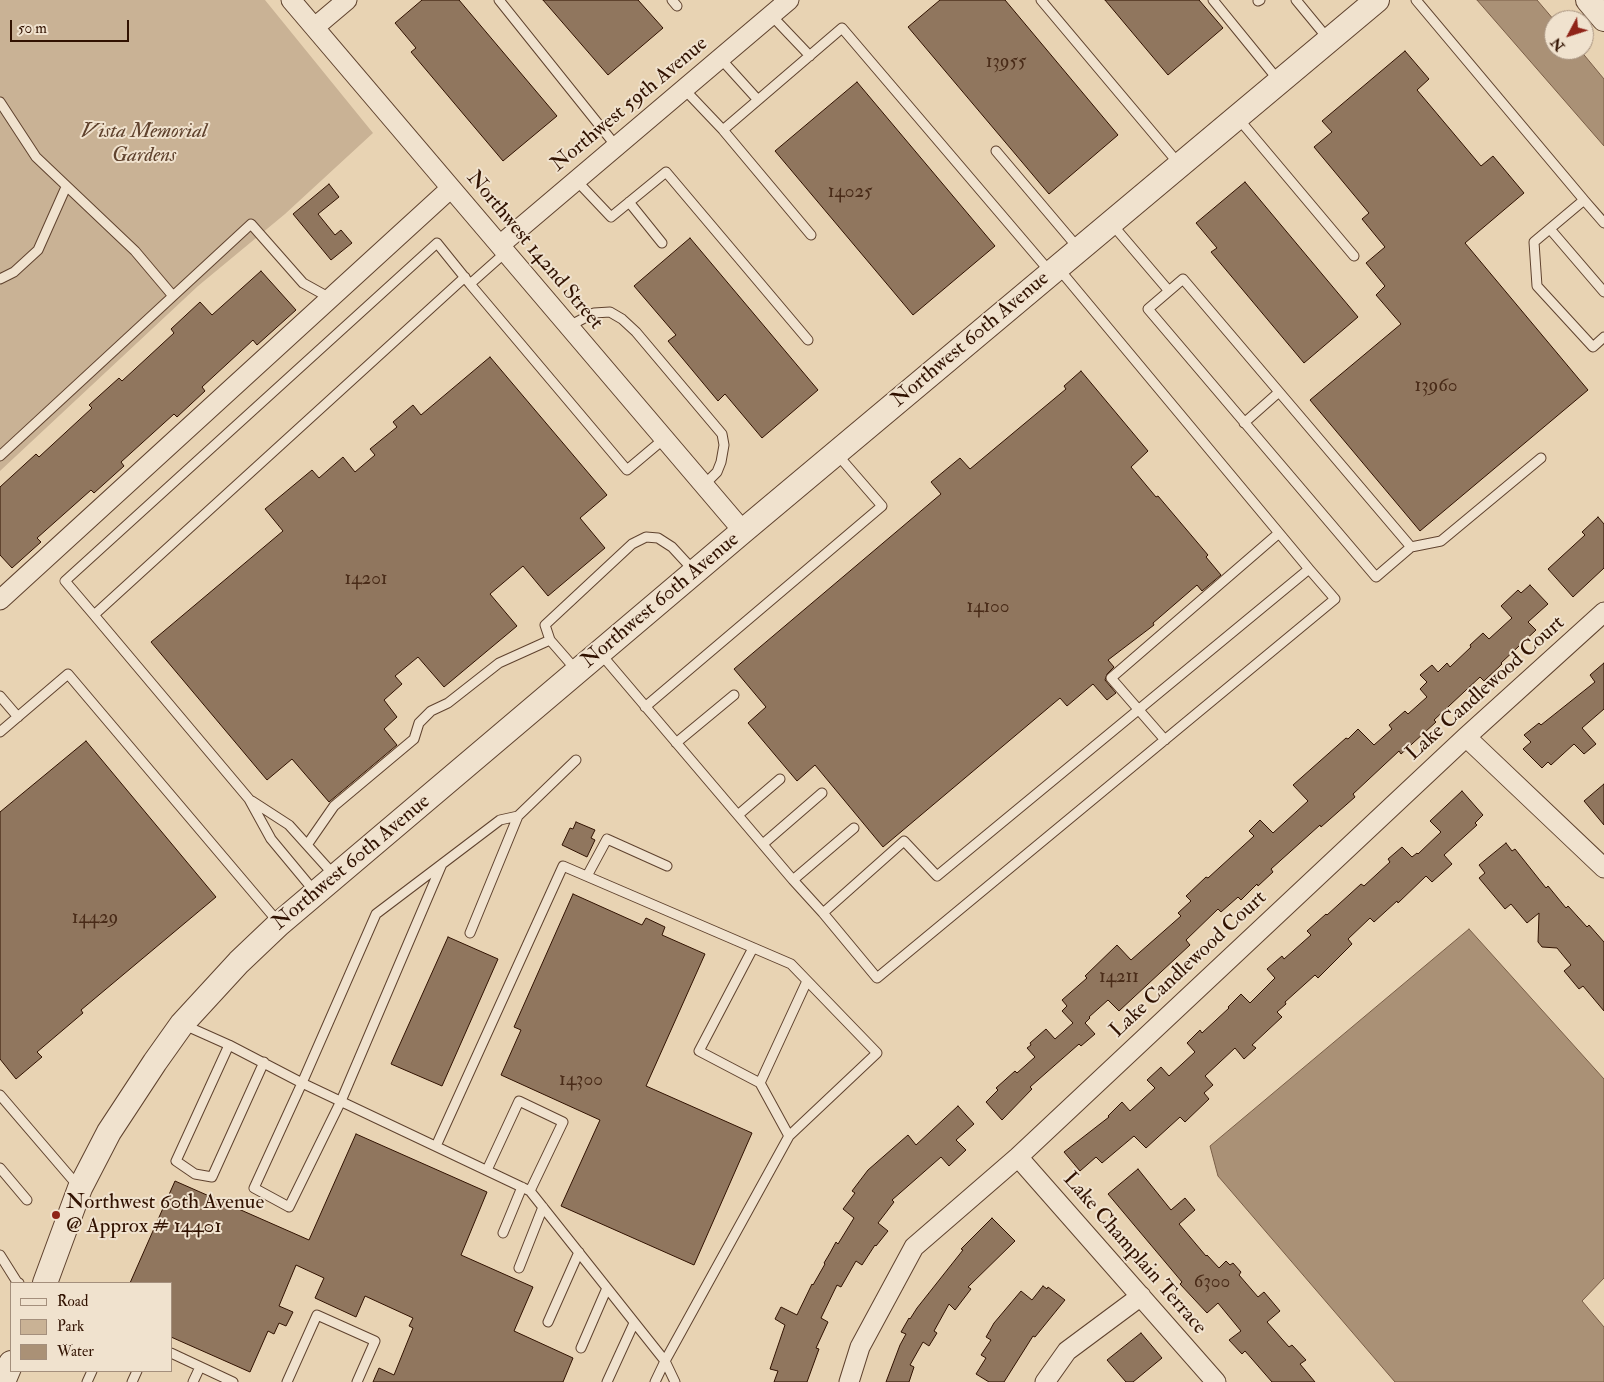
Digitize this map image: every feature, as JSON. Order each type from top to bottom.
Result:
[{"type":"street","name":"Northwest 142nd Street","points":[[292,0],[743,531]]},
{"type":"street","points":[[315,27],[347,0]]},
{"type":"street","name":"Northwest 59th Avenue","points":[[503,248],[576,180],[789,0]]},
{"type":"street","name":"Northwest 60th Avenue","points":[[45,1282],[80,1188],[108,1132],[182,1024],[239,962],[334,876],[1377,0]]},
{"type":"street","points":[[1588,0],[1604,19]]},
{"type":"street","points":[[0,600],[451,188]]},
{"type":"street","name":"Lake Candlewood Court","points":[[849,1382],[860,1347],[914,1247],[1018,1157],[1466,737],[1604,612]]},
{"type":"street","points":[[1466,737],[1604,868]]},
{"type":"street","name":"Lake Champlain Terrace","points":[[1018,1157],[1216,1382]]},
{"type":"street","points":[[1045,1382],[1067,1351],[1141,1296]]},
{"type":"street","points":[[3,1382],[10,1365]]},
{"type":"lane","points":[[499,0],[616,146]]},
{"type":"lane","points":[[1041,0],[1179,165]]},
{"type":"lane","points":[[1213,0],[1279,82]]},
{"type":"lane","points":[[1296,0],[1329,40]]},
{"type":"lane","points":[[1416,0],[1604,223]]},
{"type":"lane","points":[[771,15],[810,56]]},
{"type":"lane","points":[[600,653],[877,978],[1336,599],[1054,270],[842,28],[724,130]]},
{"type":"lane","points":[[720,58],[758,100]]},
{"type":"lane","points":[[684,89],[724,130],[811,235]]},
{"type":"lane","points":[[0,102],[36,157],[135,251],[173,296]]},
{"type":"lane","points":[[1237,117],[1354,256]]},
{"type":"lane","points":[[996,151],[1079,249]]},
{"type":"lane","points":[[576,180],[611,217],[666,172],[808,340]]},
{"type":"lane","points":[[0,279],[14,272],[38,250],[66,187]]},
{"type":"lane","points":[[1584,200],[1534,242],[1537,286],[1593,348],[1604,337]]},
{"type":"lane","points":[[629,202],[662,243]]},
{"type":"lane","points":[[1111,222],[1169,291]]},
{"type":"lane","points":[[0,456],[251,224],[303,284],[330,298]]},
{"type":"lane","points":[[1550,229],[1604,292]]},
{"type":"lane","points":[[316,892],[271,840],[249,799],[65,581],[437,243],[627,470],[664,438]]},
{"type":"lane","points":[[94,615],[503,248]]},
{"type":"lane","points":[[1411,548],[1182,279],[1148,309],[1376,577],[1411,548],[1441,541],[1541,458]]},
{"type":"lane","points":[[569,326],[594,313],[610,312],[622,319],[636,332],[722,434],[724,445],[721,462],[717,472],[704,485]]},
{"type":"lane","points":[[1244,423],[1279,392]]},
{"type":"lane","points":[[645,706],[882,506],[836,453]]},
{"type":"lane","points":[[1165,740],[1111,678],[1279,533]]},
{"type":"lane","points":[[578,672],[550,640],[545,624],[632,544],[646,537],[658,538],[672,547],[696,572]]},
{"type":"lane","points":[[823,913],[904,841],[937,876],[1309,569]]},
{"type":"lane","points":[[307,845],[334,806],[414,739],[419,722],[431,711],[448,703],[499,663],[550,640]]},
{"type":"lane","points":[[0,732],[68,674],[279,924]]},
{"type":"lane","points":[[676,743],[734,695]]},
{"type":"lane","points":[[0,696],[18,717]]},
{"type":"lane","points":[[470,933],[518,816],[576,760]]},
{"type":"lane","points":[[738,815],[780,779]]},
{"type":"lane","points":[[762,844],[822,793]]},
{"type":"lane","points":[[249,799],[289,825],[334,876]]},
{"type":"lane","points":[[442,864],[341,1101],[289,1207],[254,1188],[376,914],[500,820],[518,816]]},
{"type":"lane","points":[[793,880],[854,828]]},
{"type":"lane","points":[[586,876],[607,839],[667,866]]},
{"type":"lane","points":[[436,1146],[563,866],[791,964],[877,1053],[789,1136],[655,1382]]},
{"type":"lane","points":[[753,948],[700,1051],[760,1083],[789,1136]]},
{"type":"lane","points":[[760,1083],[807,981]]},
{"type":"lane","points":[[182,1024],[230,1045],[302,1083],[530,1191],[665,1361],[675,1382]]},
{"type":"lane","points":[[230,1045],[176,1161],[195,1174],[212,1178],[264,1062]]},
{"type":"lane","points":[[0,1095],[80,1188]]},
{"type":"lane","points":[[487,1170],[519,1101],[563,1122],[530,1191]]},
{"type":"lane","points":[[0,1168],[27,1200]]},
{"type":"lane","points":[[503,1233],[522,1187]]},
{"type":"lane","points":[[519,1268],[543,1207]]},
{"type":"lane","points":[[548,1322],[579,1252]]},
{"type":"lane","points":[[0,1255],[16,1282]]},
{"type":"lane","points":[[581,1348],[607,1288]]},
{"type":"lane","points":[[287,1382],[317,1315],[375,1341],[357,1382]]},
{"type":"lane","points":[[607,1382],[634,1323]]},
{"type":"lane","points":[[172,1353],[233,1382]]},
{"type":"lane","points":[[193,1382],[200,1367]]},
{"type":"green space","name":"Vista Memorial Gardens","points":[[0,0],[265,0],[373,133],[285,214],[198,286],[0,471]]},
{"type":"water","points":[[1477,0],[1537,0],[1546,10],[1544,60],[1588,60],[1604,79],[1604,146]]},
{"type":"water","points":[[1469,929],[1604,1079],[1604,1278],[1582,1301],[1604,1327],[1604,1382],[1395,1382],[1218,1176],[1210,1146]]},
{"type":"building","points":[[422,0],[459,0],[557,116],[503,161],[411,52],[416,48],[395,23]]},
{"type":"building","points":[[543,0],[638,0],[663,28],[608,75]]},
{"type":"building","points":[[940,0],[1005,0],[1118,135],[1049,194],[908,27]]},
{"type":"building","points":[[1105,0],[1199,0],[1223,28],[1168,75]]},
{"type":"building","points":[[1405,51],[1429,79],[1417,90],[1481,166],[1493,156],[1524,193],[1465,243],[1588,390],[1420,531],[1310,400],[1401,324],[1376,295],[1385,286],[1366,263],[1385,247],[1362,219],[1369,213],[1314,147],[1332,132],[1322,121]]},
{"type":"building","points":[[857,82],[995,246],[913,315],[775,151]]},
{"type":"building","points":[[1245,182],[1358,317],[1304,363],[1211,252],[1217,248],[1196,223]]},
{"type":"building","points":[[329,184],[339,197],[318,214],[335,235],[341,230],[352,243],[331,260],[293,214]]},
{"type":"building","points":[[690,238],[818,390],[762,438],[725,394],[718,401],[668,341],[676,335],[634,286]]},
{"type":"building","points":[[261,271],[296,310],[257,345],[253,340],[202,387],[205,391],[177,417],[174,414],[121,462],[124,466],[94,493],[91,490],[37,538],[41,542],[12,568],[0,555],[0,487],[36,454],[39,457],[92,408],[89,405],[119,378],[122,381],[174,333],[171,329],[200,302],[212,315]]},
{"type":"building","points":[[490,357],[607,495],[580,518],[605,548],[548,596],[523,566],[490,594],[517,626],[444,687],[418,657],[395,676],[402,684],[384,700],[397,717],[384,729],[397,745],[329,802],[292,759],[267,780],[151,642],[283,531],[265,509],[312,470],[319,478],[343,457],[355,472],[375,455],[370,449],[397,427],[393,422],[413,405],[421,415]]},
{"type":"building","points":[[1081,371],[1148,451],[1131,467],[1208,555],[1206,557],[1221,575],[1202,591],[1197,585],[1153,623],[1154,625],[1108,660],[1114,667],[1107,674],[1105,680],[1116,693],[1107,700],[1093,684],[1067,706],[1060,698],[883,847],[815,765],[797,781],[748,723],[766,707],[734,669],[941,494],[931,482],[960,458],[970,469],[1066,389],[1064,386]]},
{"type":"building","points":[[1598,517],[1604,524],[1604,568],[1573,597],[1548,569],[1585,535],[1582,532]]},
{"type":"building","points":[[1530,585],[1548,604],[1528,622],[1536,630],[1484,681],[1480,677],[1434,720],[1436,722],[1401,754],[1399,751],[1353,794],[1355,797],[1321,827],[1320,825],[1271,869],[1273,872],[1258,886],[1257,884],[1241,900],[1238,897],[1221,912],[1218,909],[1186,940],[1190,945],[1119,1011],[1108,1000],[1089,1017],[1085,1023],[1095,1034],[1081,1046],[1079,1044],[1030,1087],[1032,1089],[1002,1120],[986,1102],[998,1090],[996,1088],[1035,1057],[1027,1048],[1031,1045],[1030,1043],[1046,1029],[1055,1039],[1073,1023],[1062,1011],[1067,1006],[1062,1000],[1087,978],[1085,976],[1117,945],[1131,960],[1181,916],[1178,913],[1191,901],[1186,896],[1254,836],[1249,831],[1260,820],[1273,833],[1308,801],[1293,785],[1358,729],[1374,745],[1392,729],[1389,725],[1405,711],[1408,714],[1427,697],[1420,689],[1427,682],[1420,675],[1432,665],[1438,672],[1447,663],[1450,667],[1483,633],[1489,639],[1512,618],[1501,606],[1518,590],[1521,593]]},
{"type":"building","points":[[1604,663],[1604,709],[1582,728],[1596,744],[1584,754],[1574,744],[1551,765],[1548,762],[1542,768],[1523,749],[1531,742],[1524,735],[1539,723],[1541,725],[1595,682],[1590,675]]},
{"type":"building","points":[[86,741],[216,897],[81,1010],[83,1013],[37,1052],[42,1057],[16,1079],[0,1059],[0,812]]},
{"type":"building","points":[[1604,784],[1604,825],[1584,801]]},
{"type":"building","points":[[1462,791],[1483,815],[1475,823],[1477,825],[1444,855],[1452,864],[1432,882],[1426,876],[1398,903],[1397,901],[1374,922],[1370,918],[1348,939],[1352,944],[1318,978],[1315,975],[1285,1002],[1286,1004],[1277,1012],[1282,1017],[1252,1045],[1256,1048],[1244,1059],[1235,1048],[1205,1076],[1213,1085],[1204,1093],[1209,1099],[1185,1122],[1180,1117],[1146,1148],[1134,1136],[1102,1163],[1096,1157],[1080,1171],[1064,1152],[1109,1117],[1122,1102],[1130,1111],[1155,1088],[1147,1080],[1161,1067],[1169,1076],[1195,1052],[1187,1043],[1200,1030],[1202,1033],[1241,994],[1250,1003],[1275,978],[1267,969],[1282,956],[1284,959],[1311,935],[1307,931],[1361,884],[1364,886],[1390,862],[1388,859],[1402,847],[1412,857],[1418,854],[1441,832],[1430,821]]},
{"type":"building","points":[[576,822],[595,830],[591,838],[595,840],[587,857],[562,845],[570,828],[573,829]]},
{"type":"building","points":[[1506,843],[1512,851],[1515,849],[1546,888],[1548,886],[1566,908],[1568,906],[1604,942],[1604,1011],[1583,986],[1579,989],[1564,971],[1571,965],[1557,948],[1542,947],[1538,942],[1539,913],[1527,923],[1511,904],[1505,909],[1479,878],[1485,873],[1479,865]]},
{"type":"building","points":[[573,894],[642,925],[646,918],[665,927],[662,935],[705,954],[646,1086],[752,1133],[694,1265],[561,1206],[600,1120],[501,1075],[521,1030],[514,1027]]},
{"type":"building","points":[[448,937],[498,959],[442,1086],[391,1064]]},
{"type":"building","points":[[958,1106],[974,1124],[956,1140],[966,1150],[949,1166],[941,1157],[892,1200],[894,1202],[878,1223],[888,1231],[875,1245],[862,1265],[856,1261],[841,1287],[837,1285],[821,1318],[828,1322],[816,1348],[819,1349],[807,1382],[774,1382],[778,1371],[770,1369],[785,1325],[775,1319],[781,1307],[797,1315],[836,1242],[838,1244],[854,1218],[843,1209],[855,1193],[852,1191],[868,1170],[908,1135],[916,1145]]},
{"type":"building","points":[[356,1134],[487,1192],[461,1255],[533,1287],[514,1331],[573,1358],[563,1382],[373,1382],[379,1368],[394,1375],[413,1328],[409,1326],[413,1318],[365,1296],[356,1317],[315,1298],[324,1278],[296,1265],[279,1306],[293,1312],[286,1326],[279,1323],[274,1334],[268,1331],[250,1372],[172,1337],[172,1282],[130,1282],[175,1181],[309,1240]]},
{"type":"building","points":[[1138,1169],[1171,1210],[1185,1198],[1195,1210],[1179,1224],[1206,1256],[1219,1268],[1226,1261],[1230,1265],[1233,1263],[1241,1272],[1239,1275],[1258,1297],[1264,1292],[1280,1311],[1267,1322],[1289,1347],[1292,1345],[1306,1360],[1300,1364],[1315,1382],[1272,1382],[1245,1351],[1242,1354],[1229,1340],[1241,1331],[1218,1303],[1207,1313],[1180,1284],[1182,1282],[1108,1194]]},
{"type":"building","points":[[992,1218],[1015,1241],[968,1287],[971,1289],[955,1310],[949,1304],[934,1331],[937,1333],[929,1346],[923,1342],[910,1365],[914,1367],[909,1382],[886,1382],[906,1334],[901,1332],[909,1318],[963,1250],[961,1249]]},
{"type":"building","points":[[1043,1286],[1047,1289],[1048,1287],[1065,1300],[1035,1337],[1033,1336],[1004,1382],[989,1382],[976,1374],[986,1358],[981,1355],[991,1340],[986,1337],[994,1323],[1021,1291],[1032,1300]]},
{"type":"building","points":[[1141,1333],[1162,1358],[1133,1382],[1126,1382],[1107,1360]]},
{"type":"place","name":"Northwest 60th Avenue @ Approx # 14401","points":[[56,1215]]}]
